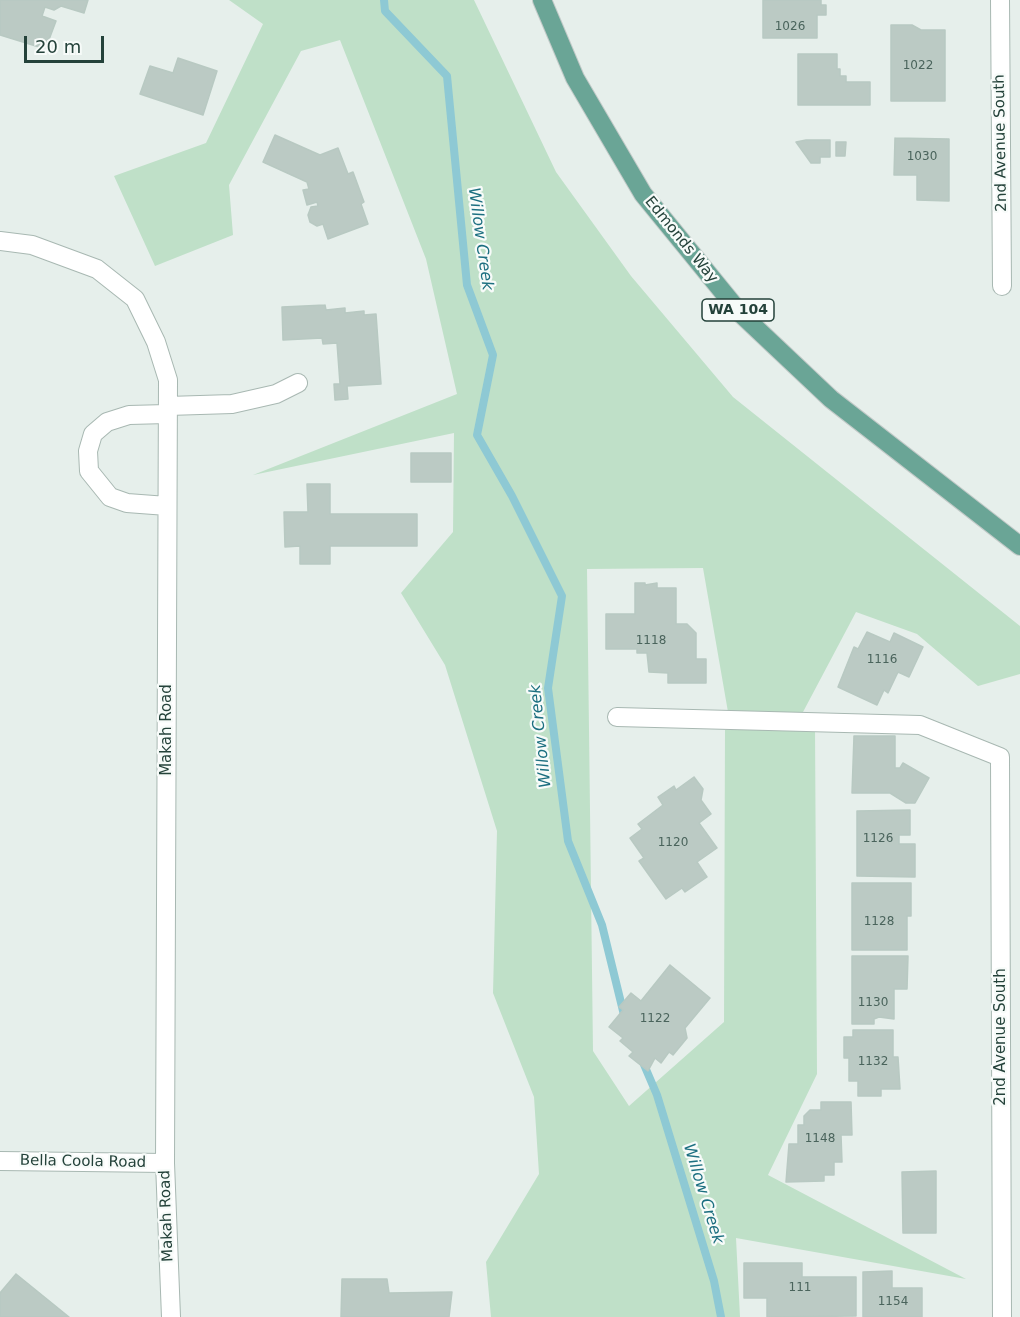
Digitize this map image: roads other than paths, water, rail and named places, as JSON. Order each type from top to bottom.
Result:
[{"type":"main road","name":"Edmonds Way","points":[[542,0],[575,78],[643,194],[741,314],[831,399],[1020,546]]},
{"type":"street","name":"2nd Avenue South","points":[[1000,0],[1002,286]]},
{"type":"street","name":"Makah Road","points":[[0,241],[32,245],[98,269],[135,299],[148,325],[168,380],[165,1163],[171,1317]]},
{"type":"street","points":[[167,506],[127,503],[110,497],[89,471],[88,451],[93,434],[107,422],[129,415],[232,404],[276,394],[298,383]]},
{"type":"street","name":"2nd Avenue South","points":[[617,717],[920,725],[1000,757],[1002,1317]]},
{"type":"street","name":"Bella Coola Road","points":[[0,1161],[165,1163]]},
{"type":"waterway","name":"Willow Creek","points":[[384,0],[385,11],[447,76],[467,285],[493,355],[477,435],[512,496],[562,596],[548,688],[568,841],[602,925],[624,1015]]},
{"type":"waterway","name":"Willow Creek","points":[[642,1060],[657,1095],[714,1281],[721,1317]]}]
